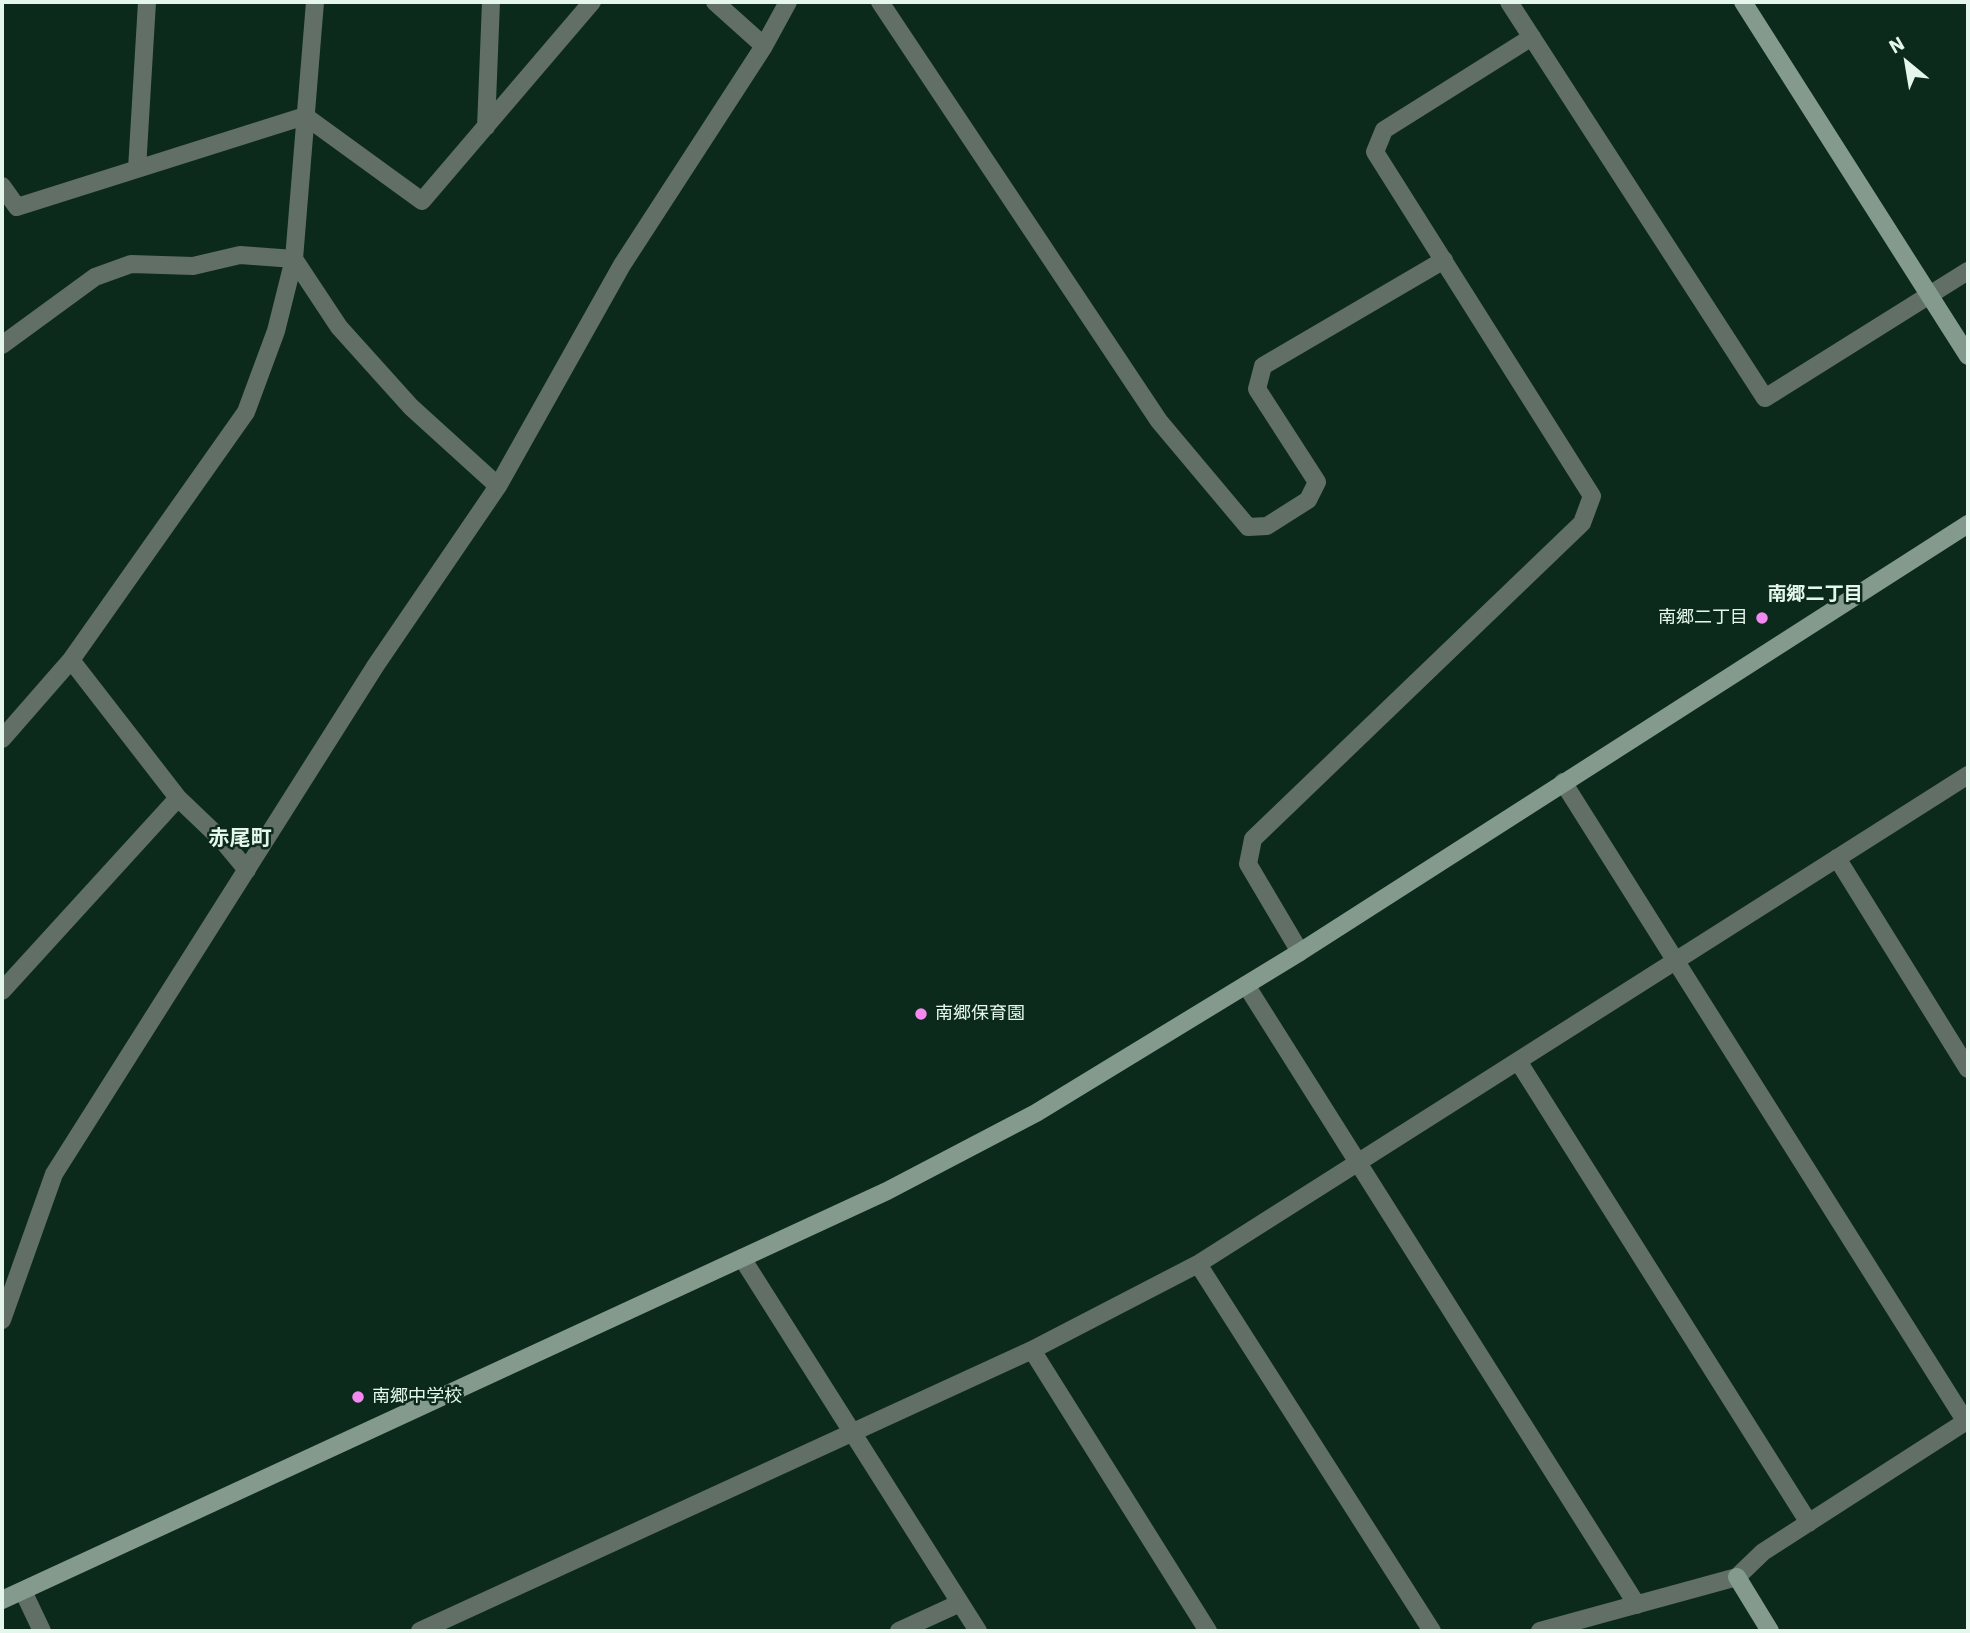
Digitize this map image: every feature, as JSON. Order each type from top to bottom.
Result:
[{"type":"street","points":[[137,169],[147,2]]},
{"type":"street","points":[[2,738],[71,660],[246,412],[276,331],[294,259],[315,2]]},
{"type":"street","points":[[486,127],[491,2]]},
{"type":"street","points":[[305,116],[422,201],[592,2]]},
{"type":"street","points":[[715,2],[764,46]]},
{"type":"street","points":[[2,1320],[54,1174],[376,665],[498,486],[622,265],[764,46],[788,2]]},
{"type":"street","points":[[880,2],[1158,421],[1248,527],[1268,526],[1308,500],[1317,482],[1257,389],[1263,366],[1444,260]]},
{"type":"street","points":[[1509,2],[1765,398],[1968,271]]},
{"type":"street","points":[[1743,2],[1968,356]]},
{"type":"street","points":[[1300,952],[1248,864],[1253,839],[1582,523],[1592,496],[1375,152],[1384,130],[1532,37]]},
{"type":"street","points":[[2,186],[17,207],[305,116]]},
{"type":"street","points":[[2,345],[95,277],[131,264],[193,266],[240,255],[294,259]]},
{"type":"street","points":[[294,259],[339,327],[411,407],[498,486]]},
{"type":"street","points":[[2,1600],[887,1191],[1036,1113],[1300,952],[1968,524]]},
{"type":"street","points":[[71,660],[178,798],[247,870]]},
{"type":"street","points":[[420,1631],[1032,1350],[1198,1264],[1968,775]]},
{"type":"street","points":[[1541,1631],[1737,1577],[1763,1552],[1967,1421],[1563,782]]},
{"type":"street","points":[[2,990],[178,798]]},
{"type":"street","points":[[1838,858],[1968,1069]]},
{"type":"street","points":[[1246,985],[1637,1605]]},
{"type":"street","points":[[1518,1060],[1809,1523]]},
{"type":"street","points":[[742,1258],[978,1631]]},
{"type":"street","points":[[1198,1264],[1432,1631]]},
{"type":"street","points":[[1032,1350],[1208,1631]]},
{"type":"street","points":[[1737,1577],[1770,1631]]},
{"type":"street","points":[[23,1591],[42,1631]]},
{"type":"street","points":[[899,1631],[960,1604]]},
{"type":"place","name":"南郷二丁目","points":[[1762,618]]},
{"type":"place","name":"南郷保育園","points":[[921,1014]]},
{"type":"place","name":"南郷中学校","points":[[358,1397]]},
{"type":"district","name":"南郷二丁目","points":[[1815,595]]},
{"type":"district","name":"赤尾町","points":[[240,839]]}]
